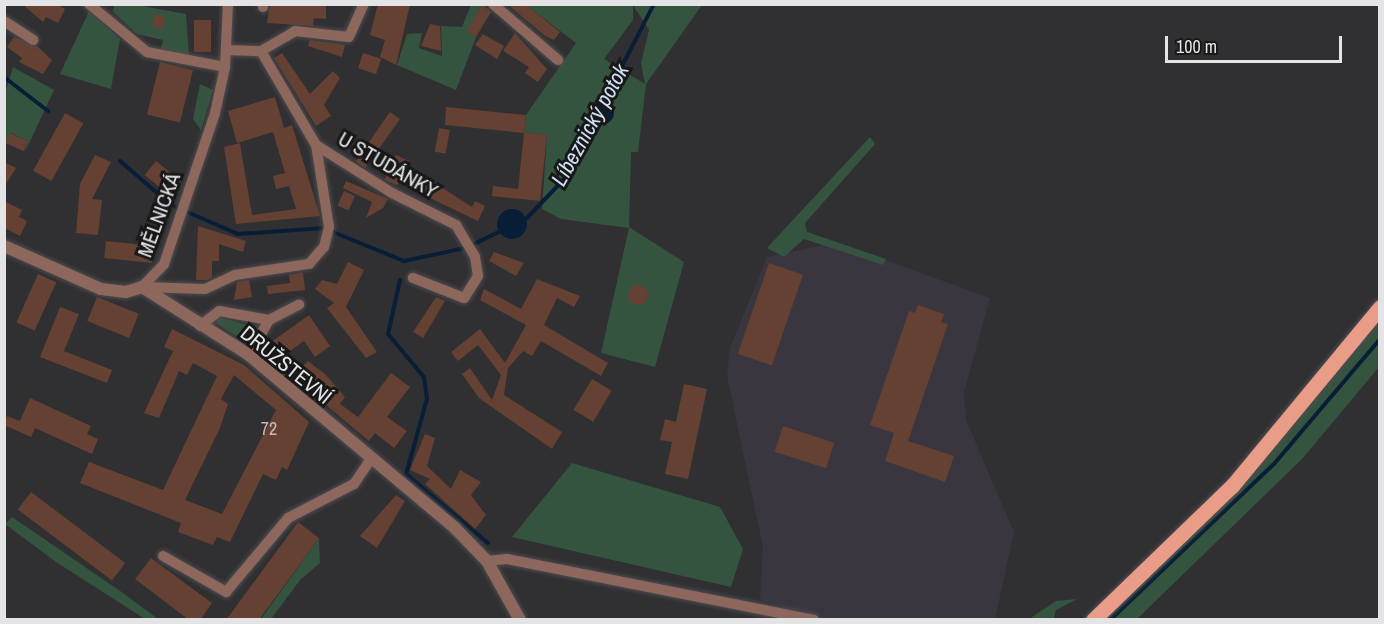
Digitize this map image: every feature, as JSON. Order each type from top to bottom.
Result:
[{"type":"main road","points":[[1093,620],[1232,486],[1376,310]]},
{"type":"street","points":[[89,4],[147,52],[225,67]]},
{"type":"street","name":"MĚLNICKÁ","points":[[4,246],[101,289],[142,287],[164,264],[188,196],[225,67],[228,4]]},
{"type":"street","points":[[226,50],[261,51],[295,31],[338,38],[352,34],[363,4]]},
{"type":"street","points":[[493,4],[558,60]]},
{"type":"street","points":[[4,21],[33,40]]},
{"type":"street","name":"U STUDÁNKY","points":[[261,51],[316,145],[392,193],[456,225],[475,257],[478,276],[464,298],[413,278]]},
{"type":"street","points":[[142,287],[205,289],[236,275],[309,264],[324,247],[329,227],[316,145]]},
{"type":"street","name":"DRUŽSTEVNÍ","points":[[142,287],[200,326],[249,355],[487,561],[520,620]]},
{"type":"street","points":[[249,355],[269,320],[299,304]]},
{"type":"street","points":[[200,326],[219,311],[269,320]]},
{"type":"street","points":[[163,556],[226,592],[288,518],[354,483],[371,459]]},
{"type":"street","points":[[487,561],[507,560],[814,620]]},
{"type":"shaded area","points":[[836,242],[990,298],[964,392],[966,420],[1014,532],[995,619],[825,619],[760,600],[763,547],[727,376],[730,348],[767,257]]},
{"type":"green space","points":[[131,4],[186,14],[189,56],[161,49],[163,40],[137,34],[113,12],[114,5]]},
{"type":"green space","points":[[471,5],[481,6],[468,32],[476,37],[456,90],[397,65],[407,34],[422,33],[419,48],[442,56],[441,26],[462,27]]},
{"type":"green space","points":[[526,5],[633,5],[702,5],[646,84],[638,152],[631,152],[629,227],[684,262],[655,367],[601,353],[629,228],[561,219],[542,209],[547,135],[524,132],[526,115],[576,43]],"holes":[[[633,5],[649,30],[641,63],[645,84],[604,59],[633,20]]]},
{"type":"green space","points":[[89,11],[120,39],[111,89],[60,74]]},
{"type":"green space","points":[[13,67],[54,90],[25,152],[28,141],[11,133],[5,145],[5,93]]},
{"type":"green space","points":[[200,84],[213,90],[201,130],[193,119]]},
{"type":"green space","points":[[870,137],[875,144],[805,223],[807,232],[886,259],[883,265],[804,239],[784,257],[767,248]]},
{"type":"green space","points":[[219,317],[258,328],[250,345],[216,323]]},
{"type":"green space","points":[[1379,320],[1379,367],[1302,459],[1137,619],[1104,620],[1226,503]]},
{"type":"green space","points":[[572,463],[720,507],[743,549],[731,587],[512,537]]},
{"type":"green space","points":[[12,517],[158,619],[145,619],[56,562],[5,524]]},
{"type":"green space","points":[[319,538],[320,563],[300,580],[271,619],[261,619]]},
{"type":"green space","points":[[1077,599],[1056,610],[1054,619],[1029,619],[1056,601]]},
{"type":"water","points":[[603,102],[611,105],[614,113],[611,121],[603,124],[595,121],[592,113],[595,105]]},
{"type":"water","points":[[512,209],[523,213],[527,224],[523,235],[512,239],[501,235],[497,224],[501,213]]},
{"type":"building","points":[[22,4],[57,4],[65,9],[58,23],[46,17],[43,22]]},
{"type":"building","points":[[270,4],[326,4],[326,19],[314,18],[313,26],[267,23]]},
{"type":"building","points":[[378,4],[410,4],[396,65],[380,57],[385,40],[370,35]]},
{"type":"building","points":[[482,4],[491,12],[476,37],[467,32]]},
{"type":"building","points":[[507,4],[525,4],[560,32],[554,40],[545,36]]},
{"type":"building","points":[[155,14],[165,17],[163,29],[152,27]]},
{"type":"building","points":[[194,20],[211,20],[211,52],[194,52]]},
{"type":"building","points":[[430,24],[440,26],[441,51],[421,46]]},
{"type":"building","points":[[515,33],[547,69],[538,82],[525,73],[529,67],[503,51]]},
{"type":"building","points":[[483,34],[504,46],[497,59],[475,45]]},
{"type":"building","points":[[14,37],[37,46],[52,60],[43,74],[19,62],[22,58],[7,47]]},
{"type":"building","points":[[310,40],[345,45],[342,57],[308,46]]},
{"type":"building","points":[[282,53],[310,94],[333,71],[340,78],[324,105],[331,116],[316,126],[274,58]]},
{"type":"building","points":[[363,53],[381,59],[376,74],[358,68]]},
{"type":"building","points":[[160,62],[193,70],[180,123],[147,114]]},
{"type":"building","points":[[275,97],[284,128],[292,125],[320,216],[236,224],[224,147],[240,143],[252,215],[296,209],[289,186],[276,189],[273,176],[285,173],[273,132],[237,143],[228,111]]},
{"type":"building","points":[[446,107],[526,115],[524,132],[547,135],[540,201],[492,196],[493,186],[518,189],[524,133],[445,125]]},
{"type":"building","points":[[390,112],[400,119],[365,168],[356,161]]},
{"type":"building","points":[[65,113],[83,123],[51,181],[33,171]]},
{"type":"building","points":[[439,128],[450,130],[446,154],[435,152]]},
{"type":"building","points":[[10,133],[28,141],[24,151],[6,143]]},
{"type":"building","points":[[95,155],[111,162],[92,199],[102,200],[98,235],[76,233],[80,184]]},
{"type":"building","points":[[396,155],[409,161],[397,185],[385,179]]},
{"type":"building","points":[[156,161],[177,178],[166,192],[145,175]]},
{"type":"building","points":[[4,162],[16,168],[4,187]]},
{"type":"building","points":[[427,178],[472,207],[475,201],[485,206],[478,221],[419,193]]},
{"type":"building","points":[[346,181],[388,199],[383,208],[366,218],[372,202],[343,188]]},
{"type":"building","points":[[344,191],[355,196],[348,210],[337,206]]},
{"type":"building","points":[[4,201],[22,210],[19,217],[27,221],[20,236],[4,228]]},
{"type":"building","points":[[198,226],[246,241],[243,252],[219,244],[219,261],[212,261],[212,278],[206,280],[196,280]]},
{"type":"building","points":[[106,241],[154,246],[152,263],[104,258]]},
{"type":"building","points":[[494,252],[524,263],[516,276],[489,261]]},
{"type":"building","points":[[348,262],[364,270],[346,307],[377,352],[366,358],[327,308],[334,303],[315,289],[322,280],[337,284]]},
{"type":"building","points":[[769,263],[803,275],[772,365],[738,354]]},
{"type":"building","points":[[303,272],[305,290],[268,294],[267,286],[290,283],[289,275]]},
{"type":"building","points":[[38,274],[56,282],[35,331],[16,322]]},
{"type":"building","points":[[537,279],[580,296],[574,307],[557,298],[544,325],[608,363],[601,376],[541,341],[532,356],[523,351],[508,368],[504,395],[562,432],[552,449],[479,398],[462,374],[470,368],[492,400],[501,375],[478,345],[458,361],[451,352],[480,329],[505,363],[526,325],[480,300],[484,289],[521,309]]},
{"type":"building","points":[[249,280],[252,297],[234,300],[237,282]]},
{"type":"building","points":[[634,285],[642,285],[648,291],[648,299],[642,305],[634,305],[628,299],[628,291]]},
{"type":"building","points":[[97,297],[139,314],[129,338],[87,321]]},
{"type":"building","points":[[436,297],[445,301],[423,338],[413,332]]},
{"type":"building","points":[[918,305],[944,314],[941,322],[948,324],[908,441],[954,456],[945,482],[885,461],[894,433],[870,425],[909,311],[915,313]]},
{"type":"building","points":[[60,307],[79,314],[64,351],[112,370],[107,383],[40,357]]},
{"type":"building","points":[[309,315],[330,346],[315,357],[304,341],[284,355],[299,370],[308,361],[326,375],[345,397],[340,404],[358,417],[391,373],[410,387],[387,417],[407,431],[394,448],[375,433],[369,441],[260,350]]},
{"type":"building","points":[[172,329],[244,365],[309,422],[287,470],[282,467],[276,480],[263,474],[230,542],[217,537],[213,545],[178,532],[181,523],[80,483],[89,462],[163,490],[217,376],[193,363],[187,375],[179,371],[159,418],[144,413],[173,351],[164,347]],"holes":[[[234,375],[276,410],[222,514],[185,500],[220,428],[228,404],[221,399]]]},
{"type":"building","points":[[592,379],[612,391],[593,422],[573,410]]},
{"type":"building","points":[[684,384],[707,389],[688,479],[665,474],[672,442],[660,440],[665,419],[676,422]]},
{"type":"building","points":[[30,398],[91,426],[87,434],[98,439],[92,454],[35,428],[31,437],[4,425],[7,416],[20,421]]},
{"type":"building","points":[[783,426],[834,443],[826,468],[775,452]]},
{"type":"building","points":[[425,434],[435,438],[427,466],[451,489],[460,470],[481,482],[471,495],[486,515],[475,529],[425,484],[430,479],[410,470]]},
{"type":"building","points":[[31,492],[125,563],[112,581],[18,510]]},
{"type":"building","points":[[396,495],[405,501],[377,548],[360,536]]},
{"type":"building","points":[[298,522],[319,538],[259,620],[226,620]]},
{"type":"building","points":[[151,558],[212,603],[200,620],[189,620],[135,579]]},
{"type":"waterway","name":"Líbeznický potok","points":[[602,105],[654,4]]},
{"type":"waterway","name":"Líbeznický potok","points":[[4,77],[48,111]]},
{"type":"waterway","name":"Líbeznický potok","points":[[527,218],[567,176],[596,118]]},
{"type":"waterway","name":"Líbeznický potok","points":[[120,161],[171,205],[238,234],[324,228]]},
{"type":"waterway","name":"Líbeznický potok","points":[[474,244],[501,231]]},
{"type":"waterway","name":"Líbeznický potok","points":[[333,232],[404,261],[465,248]]},
{"type":"waterway","points":[[400,280],[388,334],[424,377],[427,399],[406,474],[488,543]]},
{"type":"waterway","points":[[1110,620],[1274,464],[1380,339]]}]
